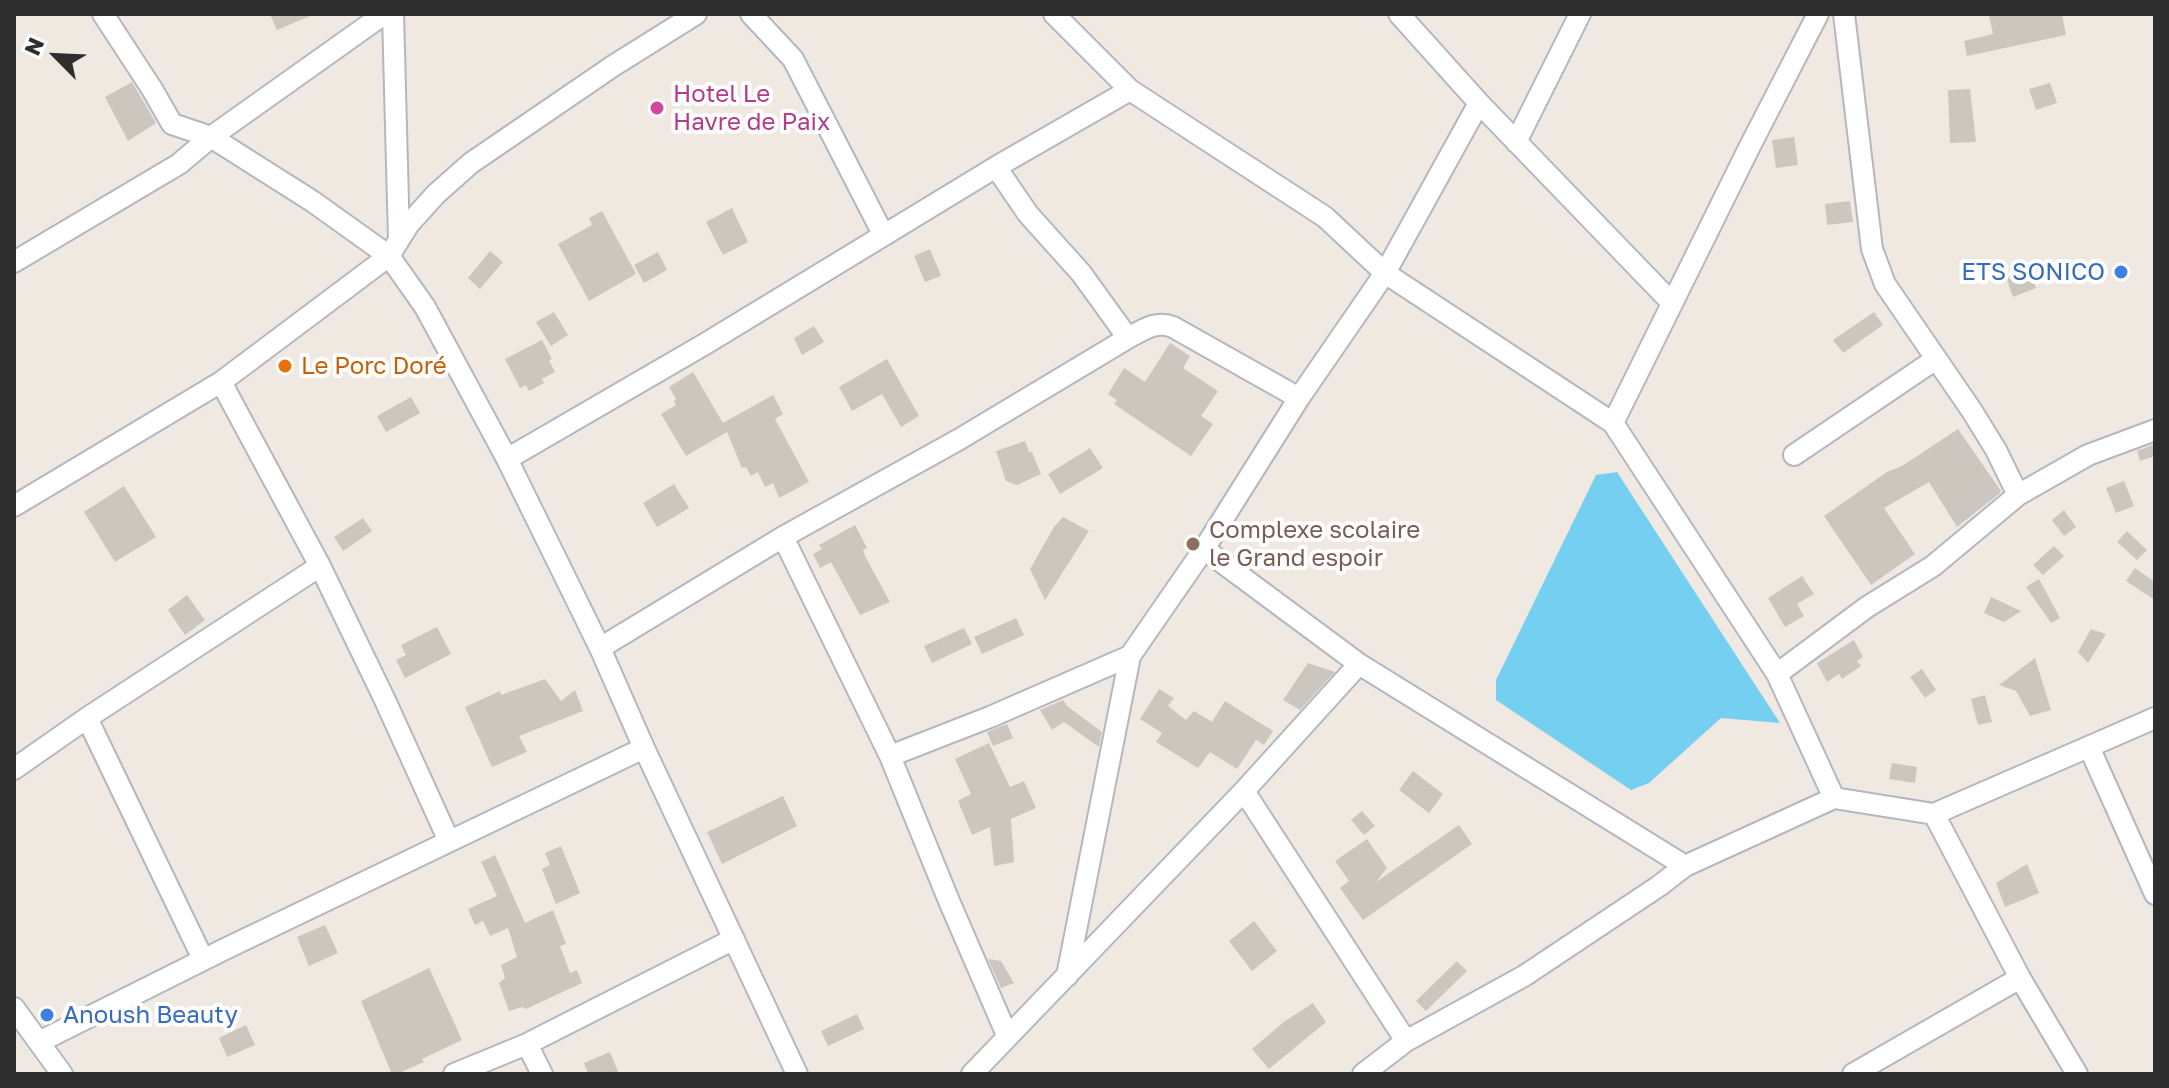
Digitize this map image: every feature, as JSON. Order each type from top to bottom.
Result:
[{"type":"street","points":[[103,14],[172,124],[211,137],[394,248]]},
{"type":"street","points":[[14,262],[179,164],[211,137],[384,14]]},
{"type":"street","points":[[393,14],[394,248],[507,459],[600,648],[797,1074]]},
{"type":"street","points":[[14,506],[221,382],[394,248],[409,224],[436,194],[471,163],[613,66],[696,14]]},
{"type":"street","points":[[751,14],[793,59],[883,234]]},
{"type":"street","points":[[1054,14],[1130,90],[1325,217],[1385,273],[1613,423],[1777,674],[1834,798]]},
{"type":"street","points":[[1399,14],[1479,103],[1672,303]]},
{"type":"street","points":[[1516,142],[1580,14]]},
{"type":"street","points":[[1613,423],[1818,14]]},
{"type":"street","points":[[1844,14],[1872,249],[1885,284],[1980,424],[2018,495]]},
{"type":"street","points":[[507,459],[1130,90]]},
{"type":"street","points":[[1067,976],[1130,656],[1385,273],[1479,103]]},
{"type":"street","points":[[996,167],[1028,214],[1081,273],[1128,338]]},
{"type":"street","points":[[600,648],[783,537],[958,440],[1154,325],[1164,323],[1299,398]]},
{"type":"street","points":[[1794,455],[1936,359]]},
{"type":"street","points":[[221,382],[320,566],[449,841]]},
{"type":"street","points":[[1777,674],[1867,607],[1933,566],[2018,495],[2088,455],[2155,430]]},
{"type":"street","points":[[783,537],[890,756],[1007,1035]]},
{"type":"street","points":[[1204,549],[1359,664],[1685,866]]},
{"type":"street","points":[[14,769],[320,566]]},
{"type":"street","points":[[890,756],[990,717],[1130,656]]},
{"type":"street","points":[[972,1074],[1244,791],[1359,664]]},
{"type":"street","points":[[87,718],[203,959]]},
{"type":"street","points":[[1363,1074],[1406,1041],[1524,976],[1685,866],[1834,798],[1934,814],[2155,718]]},
{"type":"street","points":[[2089,747],[2155,894]]},
{"type":"street","points":[[39,1042],[203,959],[644,748]]},
{"type":"street","points":[[1244,791],[1406,1041]]},
{"type":"street","points":[[1934,814],[2020,978],[2077,1074]]},
{"type":"street","points":[[454,1074],[527,1044],[734,939]]},
{"type":"street","points":[[1853,1074],[2020,978]]},
{"type":"street","points":[[14,1008],[62,1074]]},
{"type":"street","points":[[527,1044],[542,1074]]},
{"type":"water","points":[[1617,472],[1780,723],[1721,718],[1649,783],[1631,790],[1496,700],[1496,680],[1596,475]]},
{"type":"building","points":[[270,14],[315,14],[277,30]]},
{"type":"building","points":[[2062,14],[2066,35],[1967,56],[1964,41],[1993,34],[1989,16]]},
{"type":"building","points":[[132,82],[156,123],[128,141],[105,97]]},
{"type":"building","points":[[2050,83],[2057,103],[2036,110],[2029,89]]},
{"type":"building","points":[[1970,89],[1976,142],[1950,143],[1948,90]]},
{"type":"building","points":[[1794,137],[1798,165],[1776,168],[1772,140]]},
{"type":"building","points":[[1850,201],[1853,222],[1827,225],[1825,204]]},
{"type":"building","points":[[732,208],[748,242],[723,255],[706,222]]},
{"type":"building","points":[[602,211],[636,274],[589,301],[558,244],[592,225],[589,218]]},
{"type":"building","points":[[930,249],[941,276],[925,282],[914,256]]},
{"type":"building","points":[[490,251],[503,262],[480,289],[468,278]]},
{"type":"building","points":[[658,252],[667,270],[644,283],[634,265]]},
{"type":"building","points":[[2029,268],[2036,288],[2013,297],[2006,277]]},
{"type":"building","points":[[554,312],[568,335],[551,346],[536,322]]},
{"type":"building","points":[[1874,312],[1883,325],[1843,353],[1833,340]]},
{"type":"building","points":[[814,326],[824,342],[802,355],[794,338]]},
{"type":"building","points":[[542,340],[555,372],[529,391],[526,385],[520,388],[505,359]]},
{"type":"building","points":[[1170,343],[1190,356],[1183,368],[1218,391],[1201,416],[1213,424],[1191,456],[1114,404],[1117,400],[1108,394],[1124,368],[1145,382]]},
{"type":"building","points":[[887,359],[919,416],[901,427],[882,394],[852,411],[839,387]]},
{"type":"building","points":[[693,372],[723,423],[773,395],[783,414],[775,419],[809,482],[779,498],[773,483],[765,487],[758,472],[751,476],[746,467],[742,468],[727,432],[686,456],[661,414],[676,405],[669,387]]},
{"type":"building","points":[[411,397],[420,413],[386,432],[377,416]]},
{"type":"building","points":[[1958,429],[2000,493],[1957,527],[1929,482],[1884,508],[1915,554],[1871,585],[1824,516],[1887,472],[1902,466]]},
{"type":"building","points":[[1025,441],[1041,474],[1017,485],[1006,481],[996,451]]},
{"type":"building","points":[[2155,444],[2155,456],[2140,461],[2137,451]]},
{"type":"building","points":[[1090,448],[1103,468],[1060,494],[1048,474]]},
{"type":"building","points":[[2124,481],[2134,506],[2116,513],[2106,488]]},
{"type":"building","points":[[674,484],[689,508],[657,527],[643,503]]},
{"type":"building","points":[[124,486],[156,537],[115,562],[84,512]]},
{"type":"building","points":[[2064,510],[2076,527],[2064,536],[2052,520]]},
{"type":"building","points":[[1063,517],[1089,531],[1045,600],[1030,569]]},
{"type":"building","points":[[363,518],[372,531],[343,551],[334,537]]},
{"type":"building","points":[[855,525],[867,548],[863,550],[866,558],[890,602],[860,615],[831,562],[820,568],[813,554],[822,549],[819,545]]},
{"type":"building","points":[[2127,531],[2147,550],[2137,560],[2117,542]]},
{"type":"building","points":[[2054,546],[2064,556],[2043,575],[2033,565]]},
{"type":"building","points":[[2135,568],[2155,582],[2155,600],[2126,581]]},
{"type":"building","points":[[1802,576],[1814,594],[1797,604],[1804,616],[1785,627],[1768,598]]},
{"type":"building","points":[[2039,579],[2060,618],[2051,623],[2026,587]]},
{"type":"building","points":[[187,595],[205,620],[185,635],[168,610]]},
{"type":"building","points":[[1991,597],[2021,611],[2004,622],[1984,613]]},
{"type":"building","points":[[1016,618],[1024,635],[982,654],[974,637]]},
{"type":"building","points":[[437,627],[451,654],[405,678],[396,660],[406,655],[401,645]]},
{"type":"building","points":[[964,628],[972,644],[932,663],[924,646]]},
{"type":"building","points":[[2091,629],[2106,634],[2088,663],[2078,652]]},
{"type":"building","points":[[1854,640],[1863,657],[1857,661],[1861,666],[1842,679],[1839,674],[1827,682],[1817,663]]},
{"type":"building","points":[[2035,658],[2051,710],[2030,716],[2016,691],[1999,685]]},
{"type":"building","points":[[1308,663],[1335,672],[1300,710],[1283,700]]},
{"type":"building","points":[[1922,669],[1936,690],[1925,698],[1910,677]]},
{"type":"building","points":[[545,679],[561,701],[575,690],[583,711],[519,736],[527,752],[492,767],[465,707],[500,691],[501,695]]},
{"type":"building","points":[[1159,689],[1174,698],[1168,706],[1186,720],[1194,711],[1212,722],[1225,701],[1273,731],[1264,745],[1256,740],[1237,769],[1210,752],[1198,768],[1156,742],[1162,733],[1140,719]]},
{"type":"building","points":[[1985,695],[1992,722],[1978,725],[1971,699]]},
{"type":"building","points":[[1063,700],[1102,732],[1099,747],[1064,722],[1052,730],[1040,710]]},
{"type":"building","points":[[1007,724],[1013,738],[993,746],[987,732]]},
{"type":"building","points":[[989,743],[1010,787],[1024,781],[1036,808],[1011,819],[1014,862],[994,866],[990,827],[972,835],[958,801],[971,794],[955,759]]},
{"type":"building","points":[[1892,763],[1917,767],[1915,783],[1889,779]]},
{"type":"building","points":[[1413,771],[1443,794],[1429,813],[1399,790]]},
{"type":"building","points":[[783,796],[797,826],[722,864],[707,832]]},
{"type":"building","points":[[1362,811],[1375,826],[1364,835],[1351,820]]},
{"type":"building","points":[[1459,825],[1472,844],[1363,920],[1340,888],[1349,881],[1335,861],[1367,839],[1387,868],[1376,882]]},
{"type":"building","points":[[561,846],[580,893],[556,904],[542,869],[550,865],[545,853]]},
{"type":"building","points":[[495,855],[525,923],[553,910],[566,944],[560,946],[570,973],[577,970],[582,983],[526,1009],[522,1007],[509,1011],[499,983],[505,978],[501,965],[517,957],[508,928],[490,936],[483,921],[475,925],[468,909],[497,896],[481,862]]},
{"type":"building","points":[[2027,864],[2039,893],[2005,907],[1996,883]]},
{"type":"building","points":[[1254,921],[1277,951],[1252,971],[1229,941]]},
{"type":"building","points":[[325,925],[338,953],[309,966],[297,937]]},
{"type":"building","points":[[988,959],[1001,961],[1014,983],[1001,988]]},
{"type":"building","points":[[1457,961],[1467,971],[1426,1011],[1416,1001]]},
{"type":"building","points":[[429,968],[462,1040],[422,1059],[424,1062],[392,1074],[361,1001]]},
{"type":"building","points":[[1313,1003],[1326,1022],[1269,1069],[1252,1049],[1285,1021]]},
{"type":"building","points":[[857,1014],[864,1029],[828,1046],[821,1031]]},
{"type":"building","points":[[246,1025],[255,1045],[227,1057],[219,1038]]},
{"type":"building","points":[[610,1052],[619,1074],[588,1074],[584,1063]]},
{"type":"place","name":"Hotel Le Havre de Paix","points":[[657,108]]},
{"type":"place","name":"ETS SONICO","points":[[2121,272]]},
{"type":"place","name":"Le Porc Doré","points":[[285,366]]},
{"type":"place","name":"Complexe scolaire le Grand espoir","points":[[1193,544]]},
{"type":"place","name":"Anoush Beauty","points":[[47,1015]]}]
